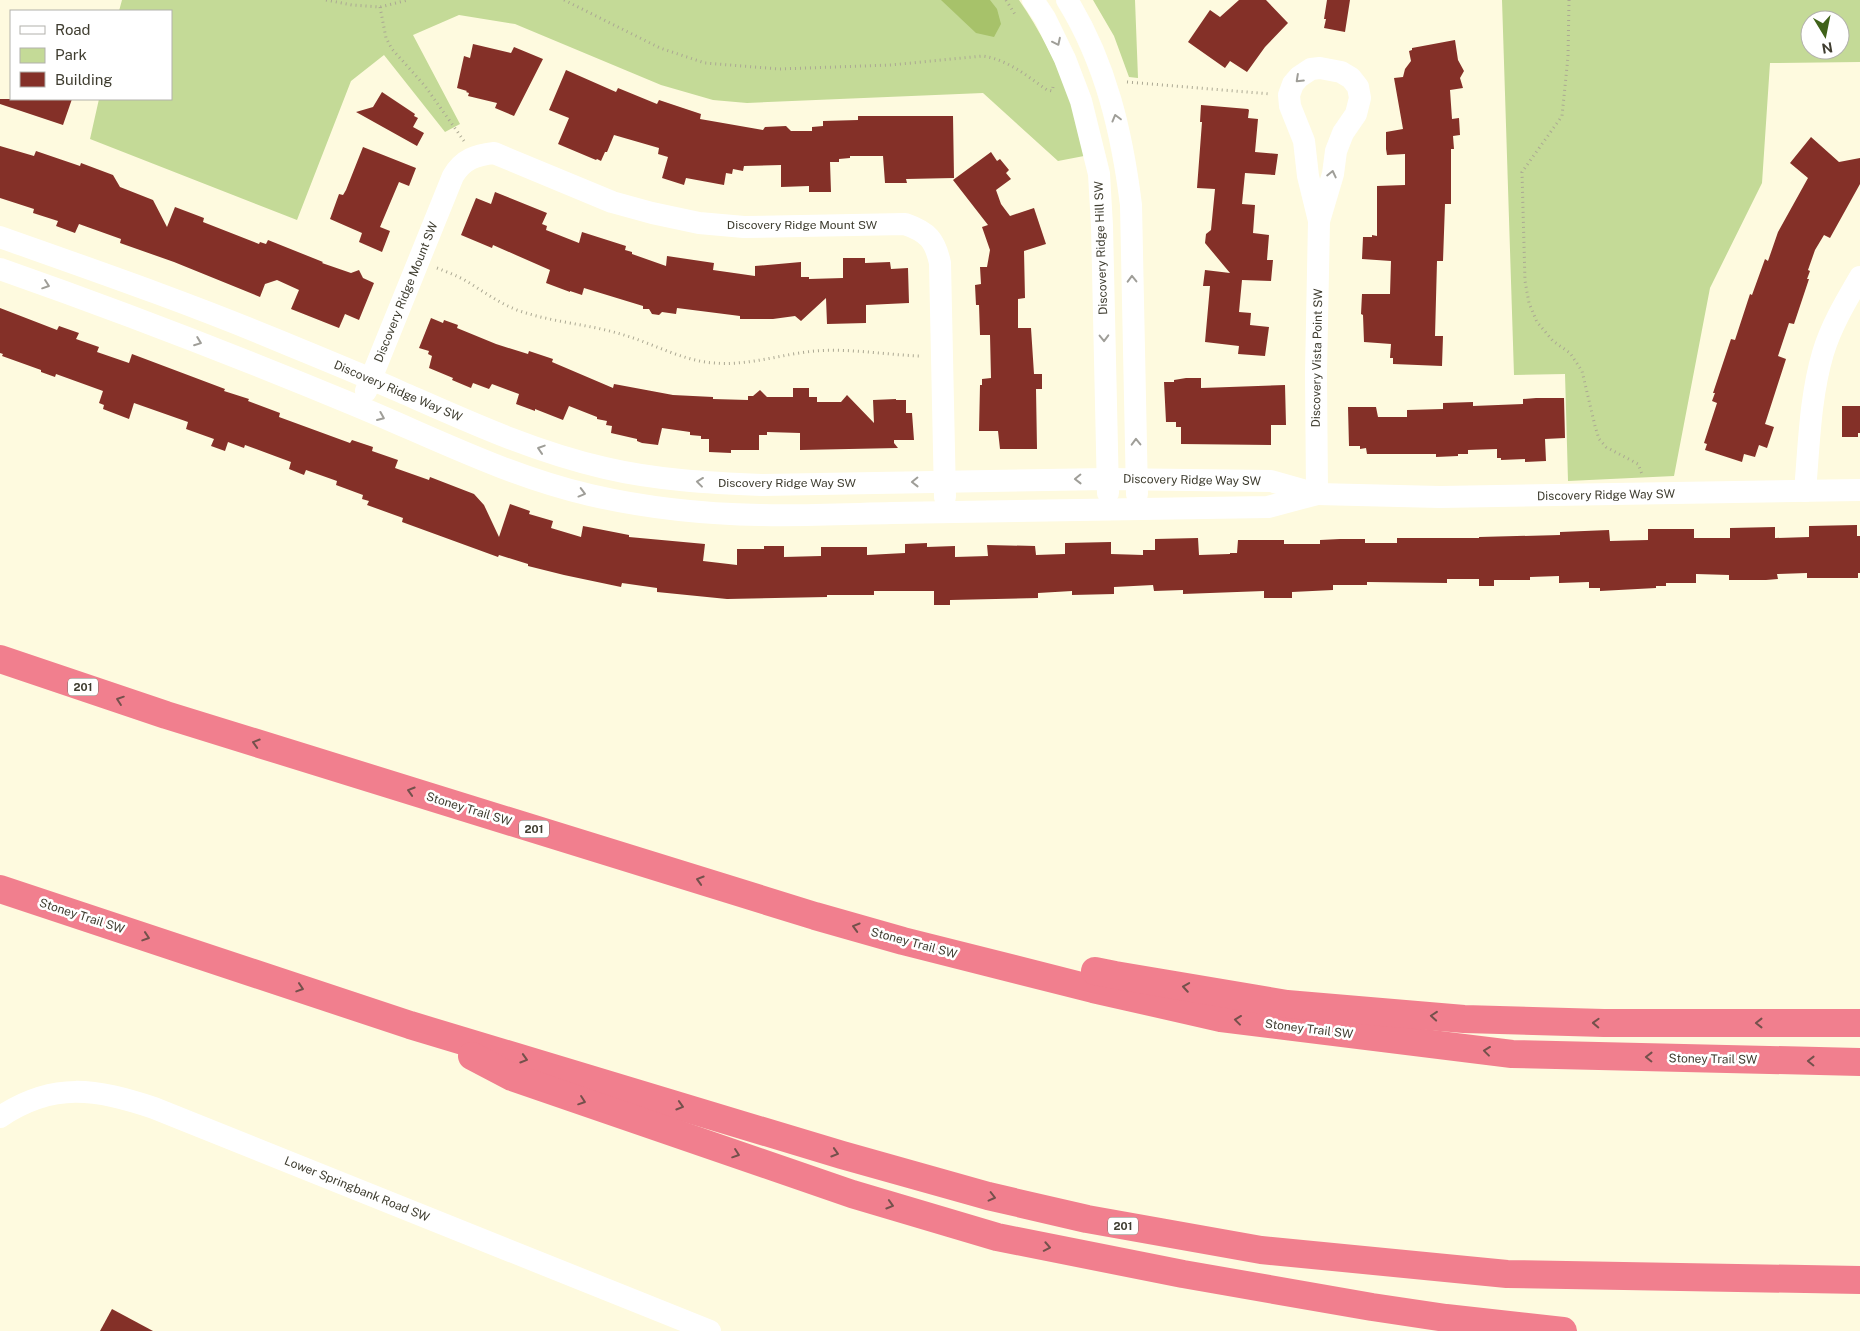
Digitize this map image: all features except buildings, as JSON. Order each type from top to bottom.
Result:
[{"type":"highway","name":"Stoney Trail SW","points":[[0,659],[166,715],[806,913],[903,941],[1093,989],[1230,1019],[1512,1054],[1860,1062]]},
{"type":"highway","name":"Stoney Trail SW","points":[[0,889],[410,1025],[842,1156],[988,1196],[1087,1219],[1261,1250],[1507,1274],[1860,1280]]},
{"type":"highway","points":[[903,941],[963,938],[1115,976],[1287,1004],[1464,1019],[1604,1023],[1860,1023]]},
{"type":"highway","points":[[410,1025],[512,1078],[852,1194],[997,1238],[1183,1274],[1372,1307],[1446,1318],[1562,1331]]},
{"type":"street","name":"Discovery Ridge Hill SW","points":[[1033,0],[1045,18],[1065,59],[1081,101],[1099,174],[1102,226],[1108,509]]},
{"type":"street","points":[[1067,0],[1084,31],[1106,84],[1122,141],[1128,180],[1131,205],[1137,508]]},
{"type":"street","name":"Discovery Vista Point SW","points":[[1317,494],[1316,382],[1319,221],[1308,176],[1304,141],[1290,106],[1289,95],[1292,84],[1300,77],[1311,69],[1320,68],[1341,72],[1351,78],[1358,87],[1360,98],[1358,108],[1343,133],[1336,152],[1333,174],[1319,221]]},
{"type":"street","name":"Discovery Ridge Mount SW","points":[[359,407],[453,176],[458,167],[474,157],[494,153],[612,202],[652,214],[699,223],[744,227],[905,224],[919,229],[930,237],[937,250],[940,263],[945,512]]},
{"type":"street","name":"Discovery Ridge Way SW","points":[[0,237],[153,291],[532,446],[606,468],[648,475],[713,483],[762,485],[1107,479],[1271,481],[1317,494],[1440,498],[1860,490]]},
{"type":"street","name":"Discovery Ridge Way SW","points":[[0,269],[142,320],[359,407],[488,463],[524,476],[589,495],[643,506],[686,511],[762,515],[1268,507],[1317,494]]},
{"type":"street","points":[[1805,491],[1817,378],[1823,353],[1832,329],[1860,276]]},
{"type":"street","points":[[142,320],[153,291]]},
{"type":"street","points":[[643,506],[648,475]]},
{"type":"street","name":"Lower Springbank Road SW","points":[[0,1117],[26,1102],[63,1092],[101,1092],[120,1097],[154,1108],[710,1331]]},
{"type":"path","points":[[326,0],[352,5],[380,6],[408,0]]},
{"type":"path","points":[[564,0],[660,48],[705,63],[779,69],[891,65],[982,56],[994,57],[1008,63],[1047,90],[1052,91]]},
{"type":"path","points":[[1569,0],[1568,56],[1562,116],[1522,172],[1525,281],[1529,302],[1537,322],[1553,341],[1570,352],[1582,371],[1595,426],[1600,438],[1606,448],[1638,464],[1642,473],[1644,494]]},
{"type":"path","points":[[380,6],[386,38],[392,49],[425,86],[456,128],[474,157]]},
{"type":"path","points":[[1127,82],[1289,95]]},
{"type":"path","points":[[434,266],[466,281],[492,299],[538,317],[594,327],[627,336],[679,355],[714,363],[752,361],[817,351],[852,351],[895,356],[926,356]]},
{"type":"green space","points":[[122,0],[1019,0],[1047,46],[1059,71],[1074,110],[1084,156],[1058,161],[983,93],[747,103],[713,100],[661,85],[515,24],[459,15],[413,35],[460,124],[445,132],[384,55],[351,81],[297,220],[90,139],[99,100],[172,100],[172,10],[119,10]]},
{"type":"green space","points":[[941,0],[990,0],[997,9],[1001,24],[994,37],[976,33]]},
{"type":"green space","points":[[1093,0],[1135,0],[1138,78],[1129,77],[1114,36]]},
{"type":"green space","points":[[1502,0],[1860,0],[1860,62],[1770,63],[1762,183],[1710,288],[1674,476],[1568,481],[1565,374],[1514,375]]}]
